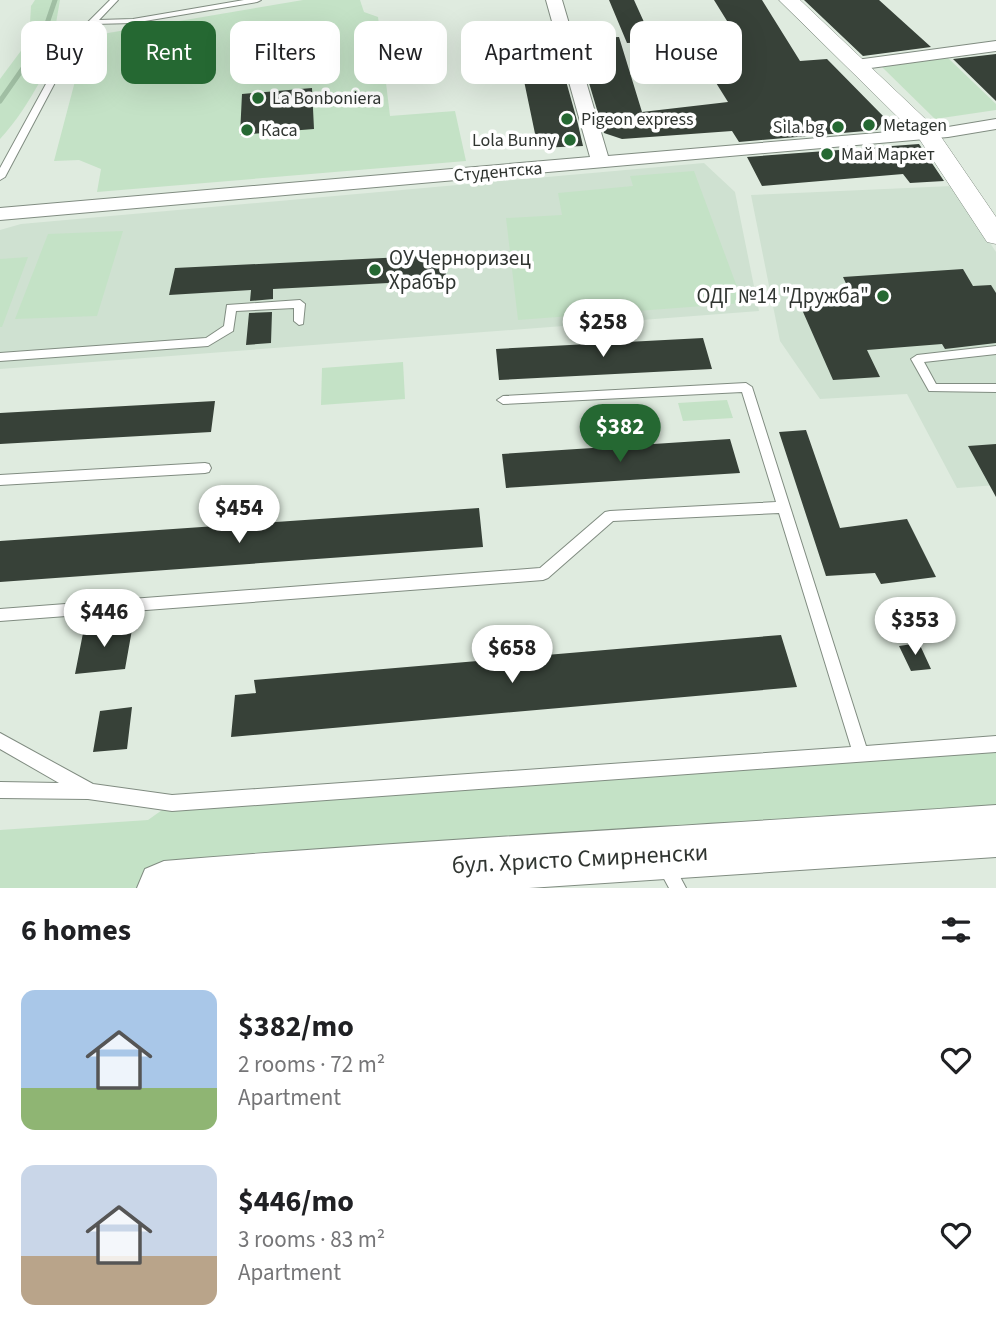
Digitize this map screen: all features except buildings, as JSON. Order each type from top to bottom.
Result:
[{"type":"main road","name":"бул. Христо Смирненски","points":[[164,888],[372,879],[669,872],[992,835]]},
{"type":"street","points":[[554,0],[601,163]]},
{"type":"street","points":[[789,0],[927,133],[996,236]]},
{"type":"street","points":[[856,65],[996,46]]},
{"type":"street","name":"Студентска","points":[[0,214],[601,163],[718,150],[927,133],[996,124]]},
{"type":"lane","points":[[95,21],[114,0]]},
{"type":"lane","points":[[107,22],[133,21],[257,0]]},
{"type":"lane","points":[[0,177],[50,84]]},
{"type":"lane","points":[[0,357],[208,342],[229,328],[231,308],[300,304],[299,321]]},
{"type":"lane","points":[[996,350],[917,359],[933,388],[996,388]]},
{"type":"lane","points":[[503,400],[746,387],[861,754]]},
{"type":"lane","points":[[0,480],[205,468]]},
{"type":"lane","points":[[0,615],[543,574],[610,516],[784,507]]},
{"type":"lane","points":[[0,741],[91,792]]},
{"type":"lane","points":[[0,790],[91,792],[173,803],[996,744]]},
{"type":"shaded area","name":"ОУ Черноризец Храбър","points":[[704,163],[735,192],[759,311],[0,369],[0,230],[21,224]]},
{"type":"shaded area","name":"ОДГ №14 \"Дружба\"","points":[[952,186],[996,252],[996,485],[957,488],[907,394],[820,399],[780,341],[751,195]]},
{"type":"green space","points":[[35,0],[60,0],[56,21],[30,21],[31,6]]},
{"type":"green space","points":[[303,0],[360,0],[364,12],[378,17],[378,21],[354,21],[354,84],[386,84],[390,116],[455,111],[466,161],[97,192],[101,169],[79,160],[54,161],[74,84],[107,84],[107,33],[121,31],[121,84],[216,84],[216,21],[179,21]]},
{"type":"green space","points":[[21,51],[21,84],[38,84],[0,139],[0,79]]},
{"type":"green space","points":[[948,58],[996,104],[996,110],[935,119],[882,67]]},
{"type":"green space","points":[[694,171],[743,303],[518,320],[506,218],[562,215],[558,193],[633,186],[630,176]]},
{"type":"green space","points":[[123,231],[97,316],[15,319],[48,234]]},
{"type":"green space","points":[[28,257],[2,327],[0,327],[0,259]]},
{"type":"green space","points":[[403,362],[405,399],[321,405],[322,368]]},
{"type":"green space","points":[[727,400],[733,418],[683,421],[678,403]]},
{"type":"green space","points":[[996,744],[996,830],[164,888],[0,888],[0,830],[148,820],[172,803]]},
{"type":"waterway","points":[[0,101],[40,44],[55,0]]},
{"type":"place","name":"La Bonboniera","points":[[258,98]]},
{"type":"place","name":"Pigeon express","points":[[567,119]]},
{"type":"place","name":"Metagen","points":[[869,125]]},
{"type":"place","name":"Sila.bg","points":[[838,127]]},
{"type":"place","name":"Каса","points":[[247,130]]},
{"type":"place","name":"Lola Bunny","points":[[570,140]]},
{"type":"place","name":"Май Маркет","points":[[827,154]]},
{"type":"place","name":"ОУ Черноризец Храбър","points":[[375,270]]},
{"type":"place","name":"ОДГ №14 \"Дружба\"","points":[[883,296]]}]
